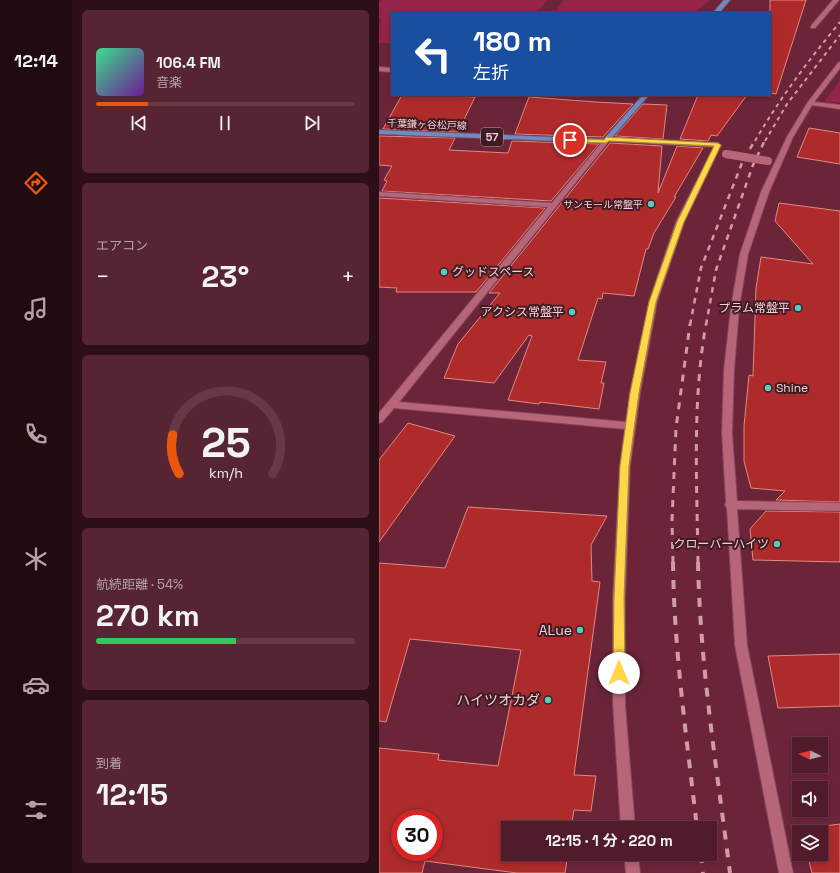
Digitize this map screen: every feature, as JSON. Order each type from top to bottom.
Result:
[{"type":"main road","points":[[717,12],[727,0]]},
{"type":"main road","points":[[607,140],[644,96]]},
{"type":"main road","name":"千葉鎌ヶ谷松戸線","points":[[379,132],[607,140]]},
{"type":"street","points":[[813,27],[836,0]]},
{"type":"street","points":[[786,873],[741,645],[730,505],[727,433],[729,370],[735,308],[744,254],[774,171],[790,137],[810,103],[840,64]]},
{"type":"street","points":[[379,69],[391,70]]},
{"type":"street","points":[[810,103],[840,107]]},
{"type":"street","points":[[379,420],[607,140],[718,145],[680,222],[653,302],[630,426],[625,466],[619,597],[619,704],[627,821]]},
{"type":"street","points":[[727,154],[768,162]]},
{"type":"street","points":[[379,194],[553,205]]},
{"type":"street","points":[[392,405],[630,426]]},
{"type":"street","points":[[730,505],[840,507]]},
{"type":"street","points":[[632,861],[633,873]]},
{"type":"shaded area","points":[[381,0],[548,0],[537,12],[391,12],[391,43],[379,43],[379,24],[382,19],[379,19],[379,3]]},
{"type":"shaded area","points":[[564,0],[710,0],[695,12],[555,12]]},
{"type":"shaded area","points":[[840,80],[840,103],[825,101]]},
{"type":"building","points":[[770,0],[806,0],[776,94],[771,93]]},
{"type":"building","points":[[401,96],[475,97],[458,132],[383,129]]},
{"type":"building","points":[[698,96],[746,96],[717,136],[711,135],[708,141],[680,139]]},
{"type":"building","points":[[529,97],[633,104],[603,137],[515,134]]},
{"type":"building","points":[[643,104],[667,105],[663,139],[615,136]]},
{"type":"building","points":[[809,128],[840,133],[840,164],[797,157]]},
{"type":"building","points":[[379,136],[455,138],[449,150],[508,153],[512,141],[599,144],[551,201],[382,191],[387,181],[384,180],[392,166],[379,165]]},
{"type":"building","points":[[610,143],[662,146],[658,193],[677,146],[703,148],[654,233],[648,249],[646,249],[634,296],[603,293],[602,299],[598,298],[578,360],[606,362],[601,383],[604,383],[599,409],[508,400],[532,336],[529,335],[494,383],[444,378],[458,344],[500,293],[489,293]]},
{"type":"building","points":[[379,198],[545,208],[476,292],[396,292],[397,288],[379,287]]},
{"type":"building","points":[[779,203],[840,211],[840,502],[776,500],[785,491],[751,488],[744,461],[744,426],[749,375],[753,376],[756,288],[761,257],[813,264],[775,221]]},
{"type":"building","points":[[408,423],[455,436],[379,542],[379,460]]},
{"type":"building","points":[[468,507],[607,516],[591,545],[592,581],[600,582],[574,775],[596,776],[591,811],[574,810],[572,821],[501,821],[501,861],[567,861],[565,873],[517,873],[425,861],[422,873],[379,873],[379,748],[439,754],[438,760],[498,766],[521,650],[410,639],[386,722],[379,721],[379,563],[445,568]]},
{"type":"building","points":[[766,511],[840,512],[840,562],[753,560],[750,529]]},
{"type":"building","points":[[840,654],[840,706],[778,708],[768,656]]},
{"type":"building","points":[[840,824],[840,873],[812,873],[809,861],[828,861],[828,826]]},
{"type":"railway","points":[[755,141],[795,80],[840,22]]},
{"type":"railway","points":[[765,141],[787,104],[840,35]]},
{"type":"railway","points":[[690,325],[701,268],[742,163],[755,140]]},
{"type":"railway","points":[[706,325],[716,270],[753,165],[765,140]]},
{"type":"railway","points":[[673,563],[672,520],[676,428],[690,324]]},
{"type":"railway","points":[[698,563],[696,473],[697,413],[706,324]]},
{"type":"railway","points":[[673,562],[678,662],[696,821]]},
{"type":"railway","points":[[698,562],[699,601],[706,679],[730,873]]},
{"type":"railway","points":[[702,861],[703,873]]},
{"type":"place","name":"サンモール常盤平","points":[[651,204]]},
{"type":"place","name":"グッドスペース","points":[[444,272]]},
{"type":"place","name":"プラム常盤平","points":[[798,308]]},
{"type":"place","name":"アクシス常盤平","points":[[572,312]]},
{"type":"place","name":"Shine","points":[[768,388]]},
{"type":"place","name":"クローバーハイツ","points":[[777,544]]},
{"type":"place","name":"ALue","points":[[580,630]]},
{"type":"place","name":"ハイツオカダ","points":[[548,700]]},
{"type":"route","points":[[570,140],[606,142],[608,139],[718,145],[680,222],[653,302],[635,393],[625,466],[619,597],[619,673]]}]
